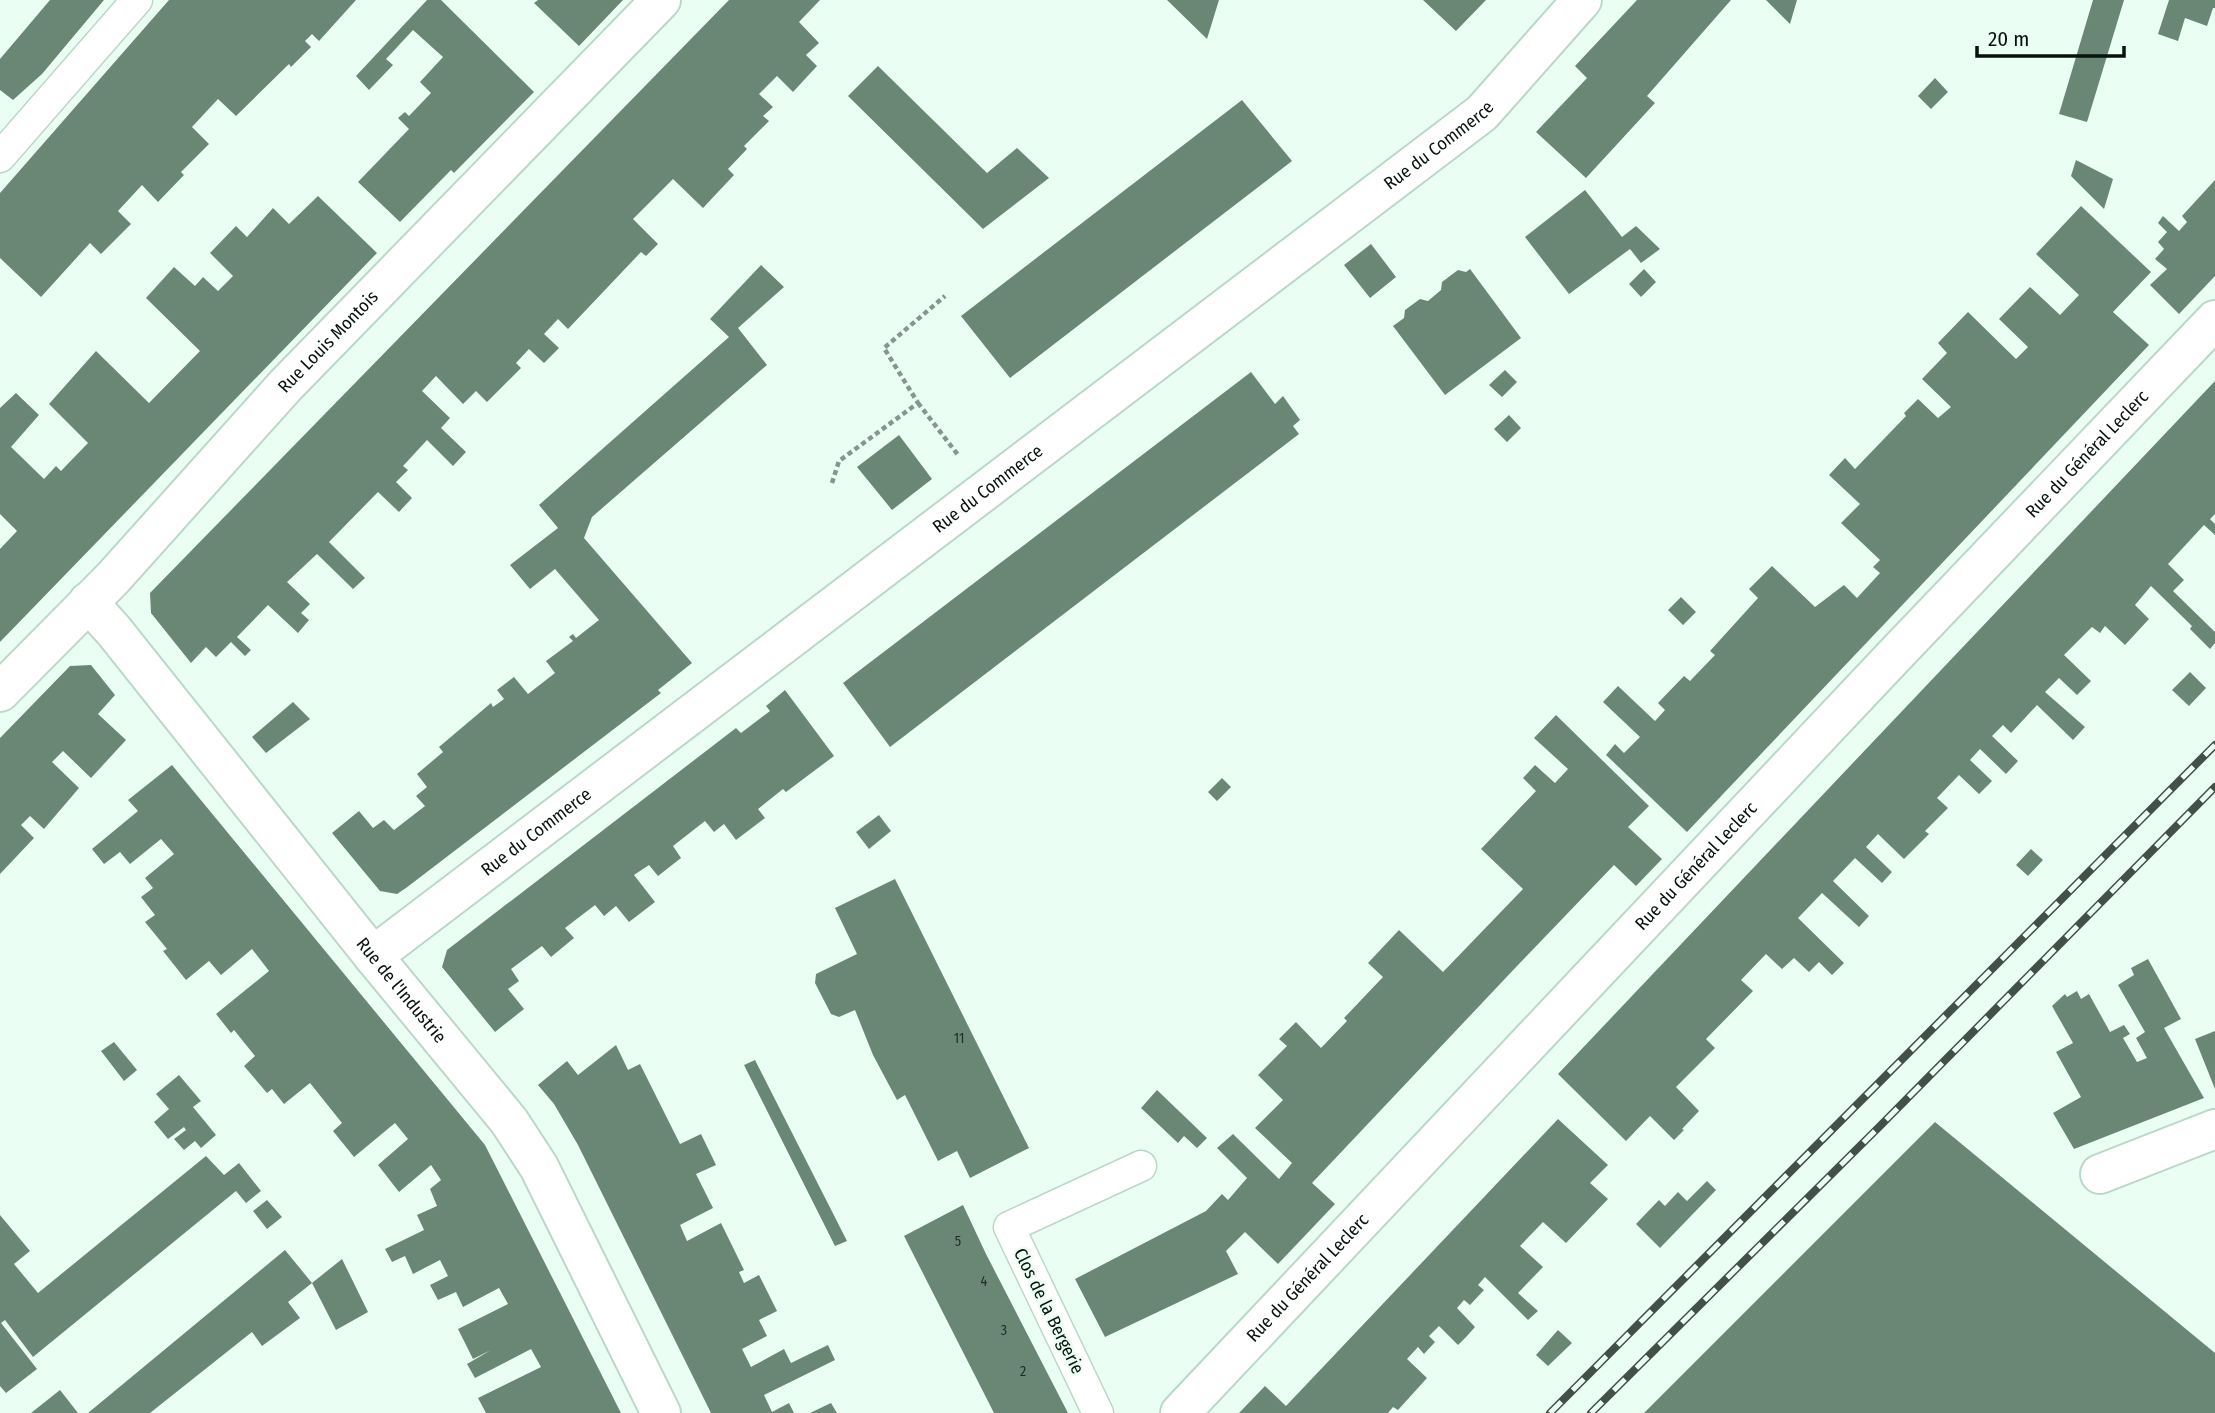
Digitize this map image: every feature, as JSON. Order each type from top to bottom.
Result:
[{"type":"street","name":"Rue Louis Montois","points":[[0,692],[113,578],[285,386],[661,0]]},
{"type":"street","name":"Rue du Commerce","points":[[373,956],[1482,113],[1581,0]]},
{"type":"street","name":"Rue du Général Leclerc","points":[[1180,1413],[2215,320]]},
{"type":"street","name":"Rue de l'Industrie","points":[[88,602],[509,1121],[531,1156],[661,1413]]},
{"type":"street","points":[[2100,1174],[2215,1129]]},
{"type":"lane","points":[[0,157],[137,0]]},
{"type":"lane","name":"Clos de la Bergerie","points":[[1098,1413],[1009,1227],[1141,1166]]},
{"type":"path","points":[[945,296],[884,348],[918,403],[985,491]]},
{"type":"path","points":[[832,484],[839,461],[918,403]]},
{"type":"building","points":[[50,0],[104,0],[42,74],[13,100],[0,90],[0,59]]},
{"type":"building","points":[[169,0],[356,0],[319,41],[312,34],[305,41],[311,47],[291,67],[289,64],[236,116],[218,99],[192,127],[209,144],[181,172],[184,175],[158,202],[142,185],[118,211],[131,224],[101,254],[90,243],[41,297],[0,258],[0,193]]},
{"type":"building","points":[[427,0],[441,0],[534,92],[454,173],[451,170],[400,222],[358,182],[409,129],[398,118],[405,112],[409,116],[431,93],[420,82],[443,57],[413,30],[386,59],[393,65],[369,90],[356,76]]},
{"type":"building","points":[[538,0],[623,0],[579,46],[534,3]]},
{"type":"building","points":[[729,0],[820,0],[799,22],[819,43],[806,55],[817,66],[793,92],[777,76],[759,94],[773,107],[763,116],[769,121],[744,146],[747,149],[728,169],[734,175],[703,208],[673,179],[633,219],[658,244],[646,256],[641,252],[568,329],[558,319],[544,334],[559,348],[544,363],[529,349],[516,363],[521,368],[487,402],[476,391],[463,404],[436,376],[422,391],[450,418],[441,428],[466,452],[453,466],[427,440],[403,466],[408,470],[396,482],[412,498],[399,512],[378,492],[329,542],[365,578],[353,589],[317,554],[287,582],[310,604],[301,613],[309,620],[298,633],[268,605],[237,637],[251,650],[245,656],[231,642],[216,657],[206,647],[191,663],[151,613],[150,593]]},
{"type":"building","points":[[1167,0],[1219,0],[1207,39]]},
{"type":"building","points":[[1423,0],[1486,0],[1456,31]]},
{"type":"building","points":[[1637,0],[1731,0],[1647,96],[1655,103],[1586,178],[1536,132],[1587,78],[1575,66]]},
{"type":"building","points":[[1766,0],[1797,0],[1790,24]]},
{"type":"building","points":[[2093,0],[2124,0],[2087,122],[2059,114]]},
{"type":"building","points":[[2169,0],[2215,0],[2215,8],[2207,26],[2185,18],[2178,41],[2158,34]]},
{"type":"building","points":[[878,66],[987,173],[1017,148],[1049,178],[983,229],[848,96]]},
{"type":"building","points":[[1935,78],[1948,92],[1931,109],[1918,96]]},
{"type":"building","points":[[1242,100],[1292,161],[1010,378],[961,316]]},
{"type":"building","points":[[2076,160],[2113,179],[2104,209],[2071,176]]},
{"type":"building","points":[[2215,180],[2215,276],[2179,314],[2150,285],[2167,269],[2155,259],[2164,249],[2158,242],[2167,232],[2158,223],[2163,216],[2179,231],[2187,222],[2182,216]]},
{"type":"building","points":[[1585,190],[1622,237],[1636,226],[1660,249],[1641,263],[1630,249],[1569,294],[1525,237]]},
{"type":"building","points":[[318,196],[377,253],[0,642],[0,549],[17,531],[0,514],[0,408],[16,393],[39,415],[11,447],[44,479],[56,466],[61,471],[88,443],[49,404],[96,351],[149,403],[200,351],[146,298],[174,267],[195,286],[203,277],[218,291],[233,276],[210,253],[236,226],[247,237],[273,208],[289,224]]},
{"type":"building","points":[[2081,206],[2151,272],[2113,312],[2149,345],[1687,832],[1606,755],[1615,744],[1624,753],[1640,737],[1603,702],[1618,686],[1655,721],[1665,710],[1658,703],[1684,676],[1690,681],[1715,655],[1710,651],[1758,598],[1749,589],[1772,566],[1815,607],[1844,585],[1857,598],[1880,573],[1873,567],[1880,560],[1841,523],[1860,504],[1829,475],[1845,458],[1855,469],[1906,416],[1904,413],[1918,399],[1938,418],[1951,407],[1922,379],[1947,353],[1938,343],[1968,312],[2016,359],[2028,347],[1999,319],[2030,287],[2060,315],[2079,295],[2036,254]]},
{"type":"building","points":[[1371,244],[1396,277],[1370,298],[1344,265]]},
{"type":"building","points":[[761,265],[784,287],[738,328],[767,365],[592,517],[584,538],[692,663],[658,690],[661,693],[406,888],[397,894],[380,891],[332,833],[359,811],[373,828],[384,820],[394,830],[425,806],[416,796],[427,787],[417,774],[443,752],[439,747],[491,703],[493,707],[504,699],[497,690],[514,677],[528,694],[555,673],[546,661],[573,641],[569,637],[573,634],[576,638],[599,620],[555,569],[530,589],[510,565],[558,528],[539,505],[729,337],[710,319]]},
{"type":"building","points":[[1470,269],[1521,338],[1445,395],[1393,326],[1404,318],[1405,310],[1420,299],[1428,301],[1441,290],[1442,282],[1458,270],[1466,272]]},
{"type":"building","points":[[1644,269],[1656,282],[1641,297],[1629,284]]},
{"type":"building","points":[[1505,370],[1517,382],[1502,397],[1489,385]]},
{"type":"building","points":[[1251,372],[1275,404],[1283,396],[1300,420],[1293,426],[1299,434],[890,747],[843,683]]},
{"type":"building","points":[[2215,381],[2215,514],[2210,519],[2215,524],[2215,535],[2204,525],[2168,564],[2184,580],[2173,591],[2215,632],[2215,643],[2210,649],[2190,629],[2192,626],[2151,586],[2135,605],[2149,619],[2125,645],[2105,626],[2100,633],[2092,627],[2064,655],[2091,681],[2077,695],[2059,678],[2045,692],[2085,727],[2073,740],[2037,705],[2011,733],[2003,725],[1992,736],[2018,761],[2006,774],[1980,749],[1970,760],[1992,781],[1979,794],[1959,775],[1937,798],[1948,808],[1925,831],[1929,834],[1904,859],[1878,834],[1866,847],[1892,872],[1882,883],[1855,858],[1833,881],[1869,916],[1859,927],[1822,893],[1798,918],[1844,963],[1832,975],[1819,962],[1809,972],[1794,958],[1782,969],[1766,954],[1741,980],[1753,991],[1706,1039],[1715,1048],[1676,1087],[1699,1111],[1674,1140],[1650,1116],[1626,1141],[1558,1074]]},
{"type":"building","points":[[1509,415],[1521,428],[1507,442],[1494,429]]},
{"type":"building","points":[[899,435],[932,479],[892,510],[857,467]]},
{"type":"building","points":[[1681,597],[1696,612],[1683,625],[1668,610]]},
{"type":"building","points":[[91,665],[115,695],[98,714],[126,740],[91,778],[63,751],[52,762],[79,788],[44,829],[30,816],[21,825],[34,838],[0,874],[0,738],[70,666]]},
{"type":"building","points":[[2190,672],[2206,688],[2189,706],[2172,690]]},
{"type":"building","points":[[785,690],[834,756],[786,792],[783,789],[758,809],[765,818],[736,840],[724,824],[714,832],[705,821],[673,846],[681,858],[658,876],[649,865],[634,875],[655,902],[629,922],[616,906],[604,916],[595,905],[565,928],[574,938],[551,957],[542,946],[511,969],[519,981],[508,989],[524,1009],[495,1032],[442,967],[447,950],[736,728],[741,733],[770,711],[766,706]]},
{"type":"building","points":[[293,702],[310,719],[266,753],[252,737]]},
{"type":"building","points":[[1556,715],[1649,806],[1628,827],[1662,859],[1636,886],[1614,865],[1517,966],[1312,1183],[1335,1204],[1278,1264],[1245,1232],[1226,1251],[1238,1274],[1105,1337],[1075,1279],[1206,1211],[1222,1194],[1228,1200],[1247,1178],[1217,1148],[1233,1134],[1279,1179],[1292,1163],[1255,1128],[1283,1100],[1258,1075],[1287,1046],[1279,1039],[1296,1022],[1321,1048],[1347,1021],[1344,1018],[1383,977],[1368,963],[1399,930],[1443,972],[1523,889],[1481,849],[1536,791],[1523,778],[1535,765],[1555,783],[1568,769],[1534,738]]},
{"type":"building","points":[[172,765],[485,1145],[621,1413],[486,1413],[478,1398],[541,1367],[531,1349],[475,1378],[467,1364],[491,1350],[473,1359],[458,1329],[508,1304],[499,1288],[463,1307],[456,1292],[438,1300],[430,1285],[448,1276],[440,1260],[413,1274],[405,1256],[392,1262],[385,1249],[424,1230],[417,1215],[437,1206],[430,1189],[441,1180],[431,1165],[399,1192],[378,1165],[408,1139],[395,1123],[354,1157],[333,1131],[342,1123],[310,1083],[284,1104],[272,1089],[267,1093],[244,1066],[255,1056],[234,1030],[231,1033],[216,1014],[269,971],[252,949],[221,975],[209,961],[186,980],[163,951],[167,949],[145,922],[155,915],[141,897],[153,888],[145,878],[174,854],[161,839],[130,864],[120,852],[104,864],[92,849],[138,811],[128,800]]},
{"type":"building","points":[[1222,778],[1231,787],[1217,801],[1208,792]]},
{"type":"building","points":[[879,815],[891,831],[869,849],[856,832]]},
{"type":"building","points":[[2031,849],[2043,860],[2028,876],[2016,865]]},
{"type":"building","points":[[895,879],[1029,1148],[970,1178],[957,1151],[938,1161],[905,1095],[897,1100],[873,1055],[855,1010],[839,1017],[831,1014],[815,983],[816,974],[857,954],[835,908]]},
{"type":"building","points":[[2148,959],[2181,1019],[2164,1028],[2204,1098],[2074,1149],[2053,1113],[2081,1097],[2056,1052],[2073,1043],[2052,1006],[2065,994],[2067,997],[2077,991],[2081,999],[2089,994],[2110,1032],[2124,1025],[2130,1034],[2123,1038],[2137,1062],[2147,1058],[2136,1038],[2145,1032],[2118,985],[2134,975],[2131,968]]},
{"type":"building","points":[[2215,1031],[2215,1089],[2195,1039]]},
{"type":"building","points":[[114,1042],[137,1070],[124,1081],[101,1051]]},
{"type":"building","points":[[616,1045],[628,1070],[640,1064],[680,1144],[701,1134],[716,1165],[696,1174],[713,1208],[680,1225],[687,1241],[721,1223],[744,1270],[739,1272],[744,1283],[759,1275],[777,1311],[759,1320],[767,1336],[742,1349],[751,1367],[784,1349],[791,1363],[828,1345],[835,1360],[764,1395],[772,1412],[789,1403],[794,1413],[711,1413],[578,1145],[554,1104],[538,1085],[567,1061],[578,1075]]},
{"type":"building","points":[[755,1060],[847,1241],[835,1246],[744,1065]]},
{"type":"building","points":[[179,1075],[201,1101],[193,1107],[216,1135],[201,1148],[195,1141],[184,1150],[174,1139],[186,1130],[184,1127],[168,1139],[154,1122],[169,1109],[156,1094]]},
{"type":"building","points":[[1157,1090],[1207,1138],[1197,1148],[1184,1136],[1178,1143],[1141,1108]]},
{"type":"building","points":[[1558,1119],[1608,1165],[1590,1183],[1608,1199],[1566,1243],[1543,1222],[1520,1246],[1543,1267],[1518,1293],[1538,1311],[1528,1320],[1485,1277],[1478,1285],[1484,1290],[1470,1305],[1464,1300],[1457,1308],[1475,1327],[1467,1336],[1458,1345],[1439,1326],[1429,1336],[1435,1342],[1424,1354],[1418,1347],[1407,1359],[1427,1378],[1398,1410],[1393,1407],[1388,1413],[1239,1413],[1265,1386],[1286,1406]]},
{"type":"building","points":[[1935,1122],[2215,1353],[2215,1413],[1644,1413]]},
{"type":"building","points":[[206,1156],[224,1175],[239,1163],[261,1191],[246,1203],[236,1191],[33,1357],[5,1320],[1,1323],[37,1369],[6,1393],[0,1386],[0,1215],[30,1251],[14,1264],[38,1293]]},
{"type":"building","points":[[1707,1181],[1716,1190],[1660,1248],[1636,1224],[1659,1200],[1665,1206],[1678,1192],[1687,1201]]},
{"type":"building","points":[[267,1200],[282,1217],[267,1229],[253,1211]]},
{"type":"building","points":[[963,1205],[1068,1413],[994,1413],[904,1236]]},
{"type":"building","points":[[285,1250],[312,1283],[288,1302],[300,1318],[262,1346],[252,1332],[150,1413],[88,1413]]},
{"type":"building","points":[[342,1259],[368,1312],[336,1330],[312,1283]]},
{"type":"building","points":[[1558,1330],[1572,1343],[1548,1366],[1536,1355]]},
{"type":"building","points":[[60,1390],[78,1413],[31,1413]]},
{"type":"building","points":[[831,1403],[837,1413],[810,1413]]},
{"type":"railway","points":[[1550,1413],[2215,745]]},
{"type":"railway","points":[[1591,1413],[2215,787]]}]
